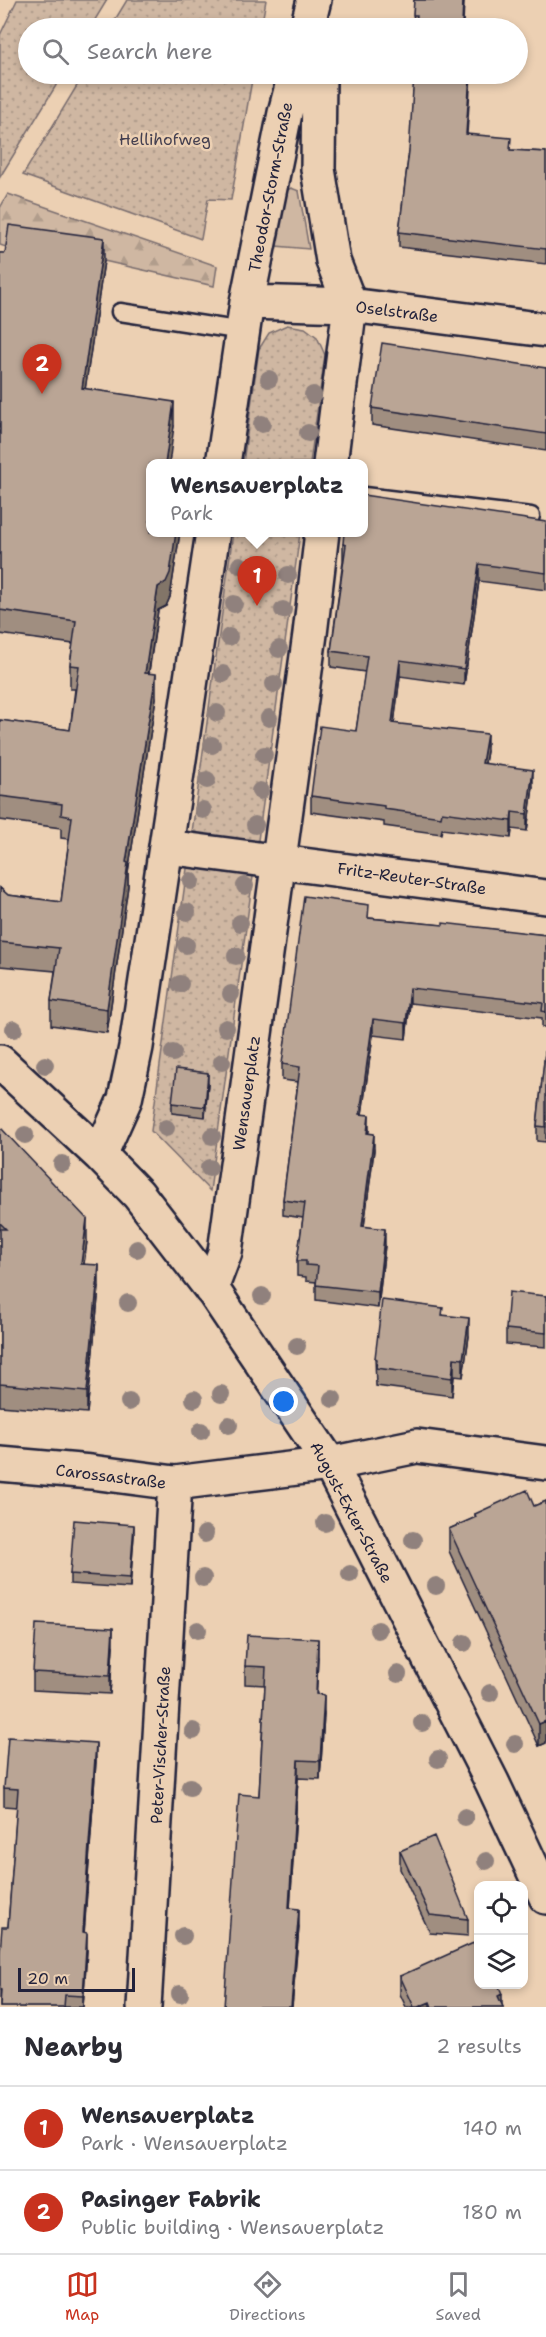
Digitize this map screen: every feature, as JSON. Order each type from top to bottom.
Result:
[{"type":"street","points":[[310,18],[314,0]]},
{"type":"street","points":[[320,18],[321,0]]},
{"type":"street","name":"Theodor-Storm-Straße","points":[[245,316],[292,84]]},
{"type":"street","name":"Theodor-Storm-Straße","points":[[319,84],[318,169],[333,261],[350,305]]},
{"type":"street","points":[[331,459],[350,305]]},
{"type":"street","name":"Oselstraße","points":[[245,316],[350,305],[546,330]]},
{"type":"street","points":[[224,459],[245,316]]},
{"type":"street","points":[[100,1155],[125,1099],[136,1047],[212,537]]},
{"type":"street","name":"Wensauerplatz","points":[[211,1289],[225,1252],[309,645],[321,537]]},
{"type":"street","points":[[167,847],[278,860]]},
{"type":"street","name":"Fritz-Reuter-Straße","points":[[278,860],[546,897]]},
{"type":"street","name":"August-Exter-Straße","points":[[0,1062],[100,1155],[138,1194],[211,1289],[330,1464],[492,1782],[546,1897]]},
{"type":"street","name":"Carossastraße","points":[[0,1464],[91,1472],[175,1483],[330,1464],[417,1446],[546,1464]]},
{"type":"street","name":"Peter-Vischer-Straße","points":[[144,2007],[175,1483]]},
{"type":"lane","points":[[120,312],[245,316]]},
{"type":"lane","points":[[368,496],[531,516]]},
{"type":"green space","points":[[17,0],[107,0],[96,18],[18,18],[18,84],[57,84],[0,177],[0,35]]},
{"type":"green space","points":[[127,0],[266,0],[263,18],[116,18]]},
{"type":"green space","name":"Hellihofweg","points":[[78,84],[251,84],[231,200],[208,199],[201,239],[23,175]]},
{"type":"green space","points":[[291,188],[299,191],[309,249],[276,246],[284,192]]},
{"type":"green space","points":[[8,194],[217,266],[214,286],[104,261],[0,245],[0,208]]},
{"type":"green space","points":[[287,325],[305,328],[317,337],[325,355],[311,459],[244,459],[259,349],[269,333]]},
{"type":"green space","points":[[232,537],[299,537],[210,1191],[151,1131]]},
{"type":"building","points":[[414,0],[463,0],[462,18],[417,18],[417,15],[413,15]]},
{"type":"building","points":[[413,84],[469,84],[466,134],[511,138],[510,150],[546,152],[546,249],[399,232],[409,151]]},
{"type":"building","points":[[9,225],[104,238],[82,388],[174,402],[166,459],[146,459],[146,537],[175,537],[170,573],[166,582],[158,587],[145,673],[156,674],[126,862],[128,863],[107,1009],[51,1001],[59,948],[0,942],[0,888],[8,895],[61,902],[72,817],[61,815],[62,804],[0,796],[0,720],[70,730],[79,666],[70,665],[76,621],[0,610],[0,253],[5,253]]},
{"type":"building","points":[[382,343],[546,368],[546,434],[372,408]]},
{"type":"building","points":[[368,496],[546,522],[546,573],[479,564],[464,669],[400,660],[392,723],[487,734],[482,763],[533,770],[527,814],[512,812],[511,821],[442,812],[441,817],[311,796],[320,726],[356,731],[367,656],[331,651],[346,545],[343,544],[344,537],[368,537]]},
{"type":"building","points":[[304,896],[369,905],[368,918],[443,925],[443,923],[546,935],[546,1012],[542,1011],[543,1003],[410,988],[406,1023],[373,1019],[360,1114],[369,1115],[367,1133],[374,1134],[362,1226],[385,1229],[378,1292],[316,1285],[318,1266],[306,1265],[306,1261],[297,1261],[305,1203],[283,1200],[300,1067],[282,1064]]},
{"type":"building","points":[[546,1043],[546,1127],[537,1126]]},
{"type":"building","points":[[176,1069],[208,1073],[205,1107],[172,1103]]},
{"type":"building","points":[[0,1127],[87,1219],[81,1264],[99,1265],[87,1392],[0,1384],[0,1229],[6,1229],[0,1223]]},
{"type":"building","points":[[509,1292],[546,1296],[546,1333],[506,1329]]},
{"type":"building","points":[[382,1300],[443,1308],[442,1315],[469,1318],[463,1359],[454,1358],[452,1378],[376,1368],[377,1359],[375,1358]]},
{"type":"building","points":[[527,1490],[534,1506],[546,1501],[546,1721],[539,1724],[449,1529]]},
{"type":"building","points":[[74,1520],[134,1525],[130,1578],[70,1574]]},
{"type":"building","points":[[36,1624],[113,1628],[110,1676],[33,1672]]},
{"type":"building","points":[[247,1635],[318,1639],[316,1694],[324,1695],[320,1761],[298,1760],[289,1908],[299,1909],[291,2007],[224,2007],[239,1794],[259,1796],[266,1667],[245,1666]]},
{"type":"building","points":[[8,1737],[96,1743],[83,1932],[87,1933],[83,1996],[65,1995],[64,2007],[0,2007],[2,1927],[8,1927],[18,1789],[4,1788]]},
{"type":"building","points":[[434,1836],[468,1919],[430,1915],[400,1851]]},
{"type":"building","points":[[474,1943],[474,1989],[500,1989],[502,1994],[498,1996],[503,2007],[432,2007],[430,2002],[414,2007],[400,1976]]},
{"type":"place","name":"Pasinger Fabrik","points":[[42,394]]},
{"type":"place","name":"Wensauerplatz","points":[[257,606]]}]
